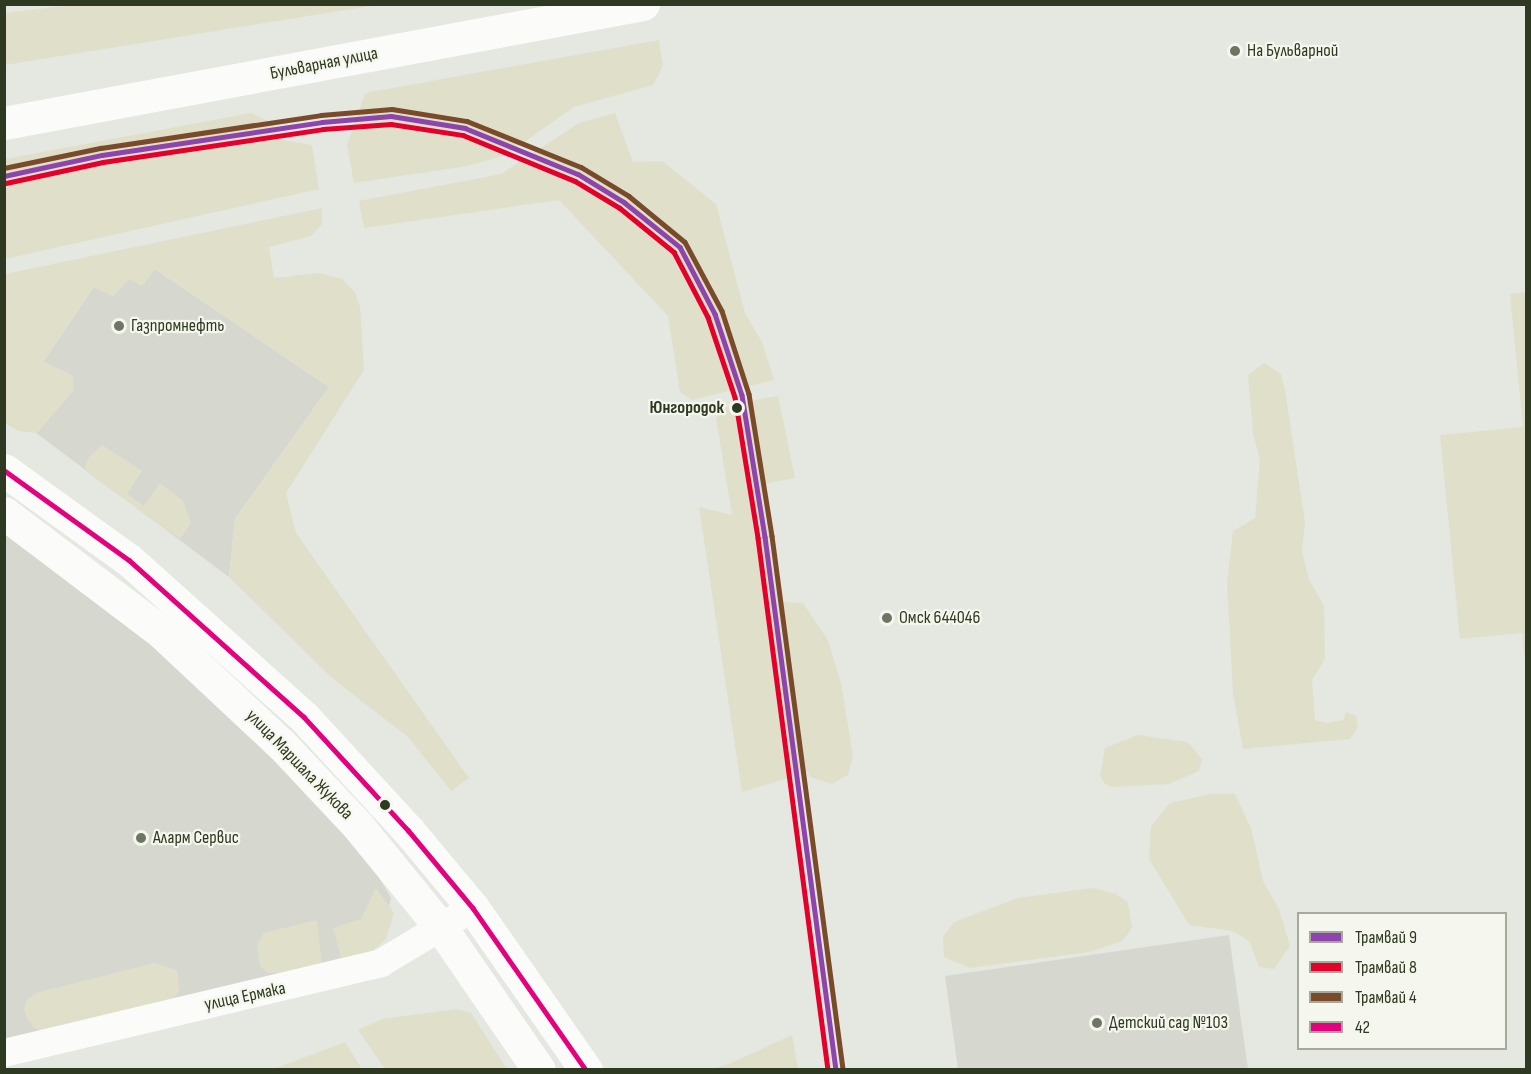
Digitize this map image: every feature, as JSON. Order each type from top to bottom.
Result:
[{"type":"main road","name":"Бульварная улица","points":[[4,123],[643,4]]},
{"type":"main road","name":"улица Маршала Жукова","points":[[4,470],[129,560],[304,717],[408,830],[473,908],[586,1070]]},
{"type":"main road","name":"улица Маршала Жукова","points":[[4,513],[160,631],[282,745],[358,826],[442,929],[539,1070]]},
{"type":"street","name":"улица Ермака","points":[[4,1053],[336,976],[381,963],[442,929],[473,908]]},
{"type":"shaded area","points":[[155,269],[329,387],[235,519],[229,577],[20,421],[73,376],[43,362],[94,287]]},
{"type":"shaded area","points":[[5,528],[138,627],[274,756],[371,864],[391,898],[380,940],[352,955],[5,1045]]},
{"type":"shaded area","name":"Детский сад №103","points":[[1229,935],[1248,1069],[958,1069],[945,976]]},
{"type":"green space","points":[[73,5],[377,5],[5,65],[5,13]]},
{"type":"green space","points":[[659,40],[663,66],[653,85],[574,107],[506,155],[467,166],[354,183],[347,145],[365,93]]},
{"type":"green space","points":[[251,113],[270,122],[283,140],[312,145],[319,189],[5,259],[5,159]]},
{"type":"green space","points":[[615,113],[633,162],[662,161],[716,204],[745,313],[762,342],[774,380],[692,400],[680,392],[668,316],[559,200],[364,228],[359,201],[501,174],[579,123]]},
{"type":"green space","points":[[322,208],[322,224],[311,236],[269,247],[274,278],[319,273],[342,279],[355,292],[360,307],[364,370],[286,493],[296,533],[469,778],[451,791],[408,737],[332,678],[229,577],[235,519],[329,387],[155,269],[142,286],[129,279],[113,297],[94,287],[43,362],[73,376],[74,390],[37,433],[18,431],[5,423],[5,274]]},
{"type":"green space","points":[[1526,292],[1526,672],[1522,633],[1460,639],[1440,435],[1523,427],[1510,294]]},
{"type":"green space","points":[[1264,363],[1281,374],[1285,390],[1305,522],[1302,552],[1309,579],[1324,606],[1325,659],[1312,680],[1315,720],[1327,723],[1343,720],[1346,712],[1356,716],[1358,728],[1350,739],[1243,749],[1233,693],[1227,583],[1233,531],[1255,518],[1260,460],[1253,433],[1248,375]]},
{"type":"green space","points":[[778,396],[795,478],[764,484],[782,602],[803,603],[828,640],[841,683],[853,756],[848,775],[832,784],[810,777],[808,772],[742,792],[699,507],[732,515],[716,418],[731,404]]},
{"type":"green space","points":[[102,445],[142,471],[127,494],[144,506],[160,483],[183,501],[191,523],[180,539],[89,474],[85,466],[89,457]]},
{"type":"green space","points":[[1138,735],[1188,742],[1202,759],[1199,771],[1169,784],[1111,787],[1105,784],[1100,776],[1105,748]]},
{"type":"green space","points":[[1210,794],[1235,794],[1251,828],[1263,881],[1279,909],[1290,946],[1274,969],[1259,967],[1249,941],[1233,931],[1189,925],[1149,859],[1151,826],[1170,803]]},
{"type":"green space","points":[[376,888],[394,913],[386,939],[369,954],[342,961],[333,928],[361,919]]},
{"type":"green space","points":[[1093,888],[1116,894],[1128,902],[1132,928],[1123,941],[1089,952],[970,968],[944,957],[943,937],[954,922],[1018,898]]},
{"type":"green space","points":[[317,920],[322,965],[287,974],[266,972],[260,966],[257,945],[264,933]]},
{"type":"green space","points":[[154,963],[177,970],[179,991],[170,1003],[48,1032],[35,1028],[28,1020],[24,1010],[27,1000],[36,993]]},
{"type":"green space","points":[[457,1009],[471,1013],[507,1069],[385,1069],[358,1030],[382,1019]]},
{"type":"green space","points":[[792,1035],[798,1069],[711,1069],[729,1064]]},
{"type":"green space","points":[[345,1042],[362,1069],[274,1069]]},
{"type":"tram line","name":"4","points":[[4,168],[101,148],[321,115],[392,109],[467,121],[581,167],[629,196],[685,242],[722,311],[749,394],[772,536],[843,1069]]},
{"type":"tram line","name":"9","points":[[4,176],[102,155],[322,122],[391,116],[465,128],[578,174],[624,202],[680,247],[715,314],[742,395],[765,537],[836,1070]]},
{"type":"tram line","name":"8","points":[[6,183],[103,162],[323,129],[391,124],[463,135],[575,181],[620,208],[674,252],[708,317],[735,397],[758,538],[828,1070]]},
{"type":"transit line","name":"42","points":[[4,470],[129,560],[304,717],[408,830],[473,908],[586,1070]]},
{"type":"place","name":"На Бульварной","points":[[1235,51]]},
{"type":"place","name":"Газпромнефть","points":[[119,326]]},
{"type":"place","name":"Юнгородок","points":[[737,408]]},
{"type":"place","name":"Омск 644046","points":[[887,618]]},
{"type":"place","name":"Аларм Сервис","points":[[141,838]]},
{"type":"place","name":"Детский сад №103","points":[[1097,1023]]}]
